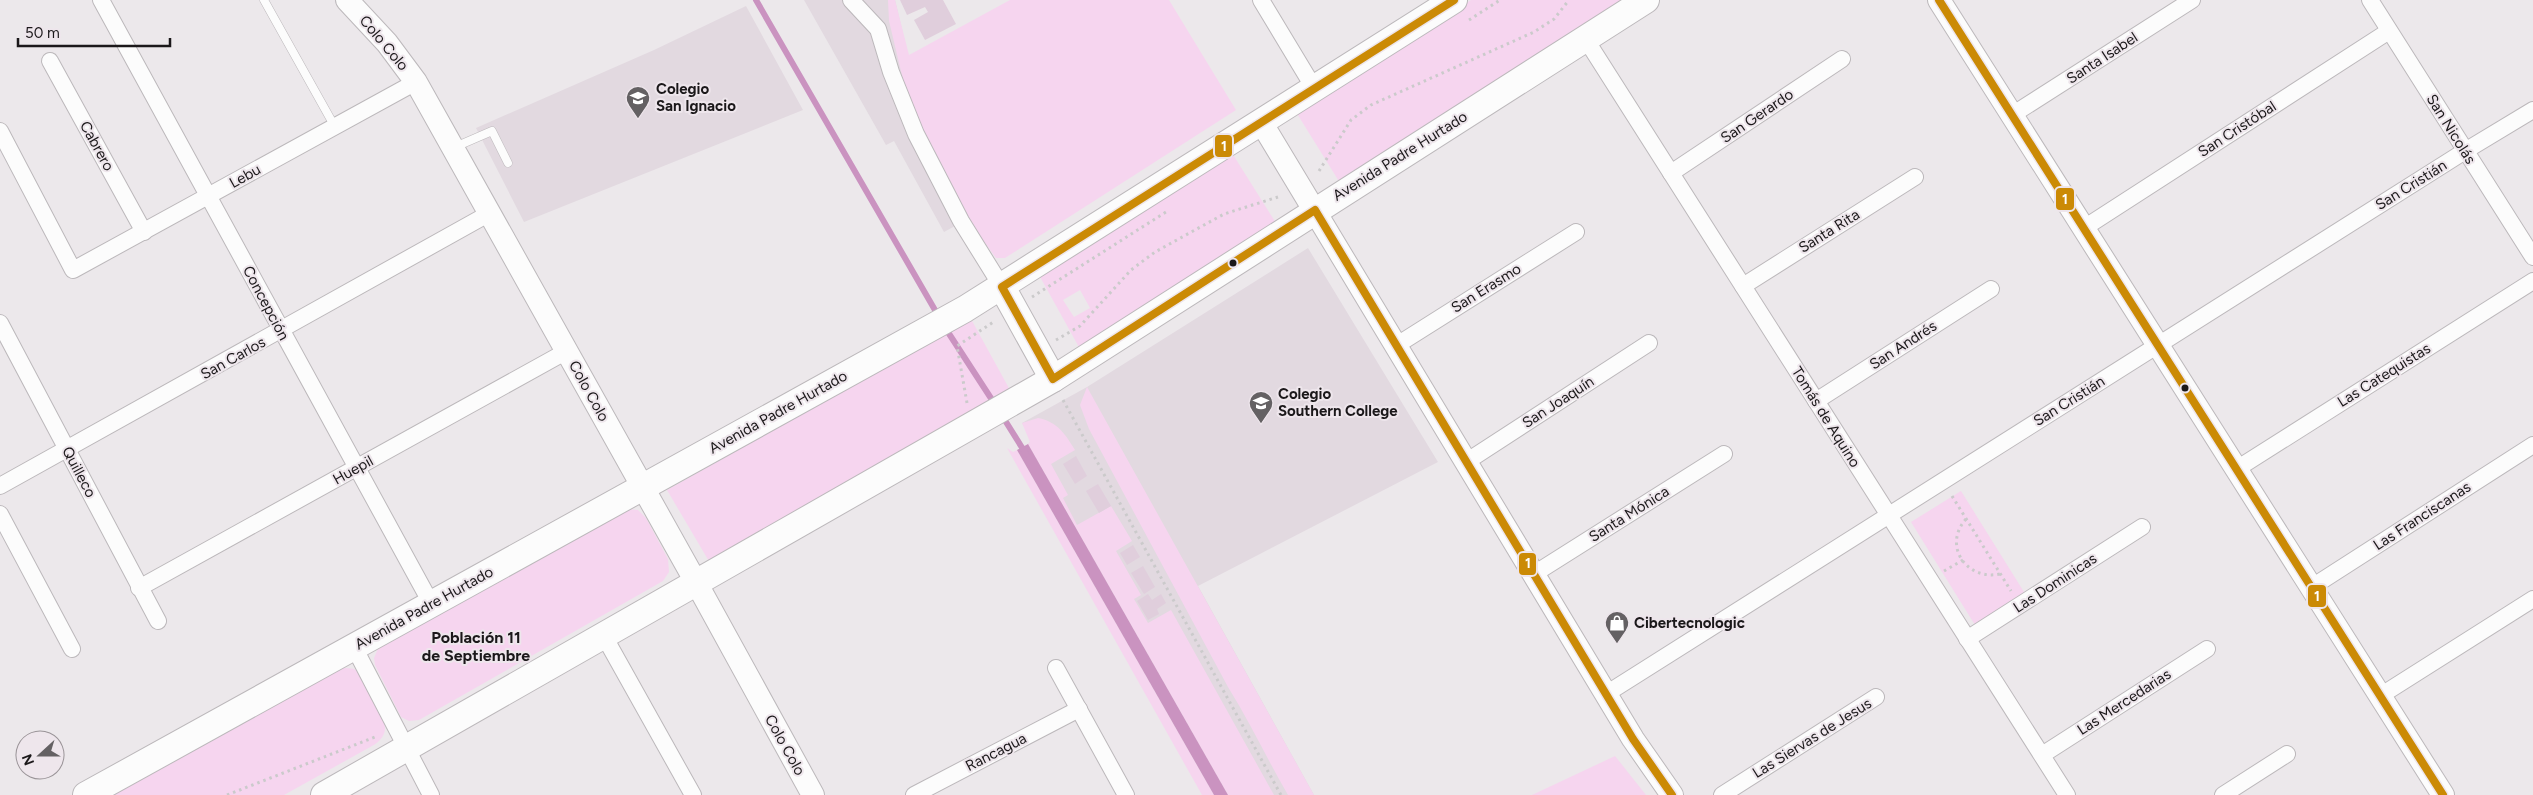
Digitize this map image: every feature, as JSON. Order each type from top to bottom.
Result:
[{"type":"main road","name":"Avenida Padre Hurtado","points":[[324,795],[401,740],[604,636],[1053,379],[1646,0]]},
{"type":"main road","name":"Avenida Padre Hurtado","points":[[86,795],[945,320],[1008,297],[1261,122],[1439,4]]},
{"type":"main road","points":[[1008,297],[1053,379]]},
{"type":"street","name":"Concepción","points":[[101,0],[355,469],[432,605]]},
{"type":"street","points":[[851,0],[878,29],[891,72],[916,134],[961,222],[1008,297]]},
{"type":"street","points":[[1260,0],[1314,88]]},
{"type":"street","points":[[1940,0],[2235,470],[2443,795]]},
{"type":"street","name":"Santa Isabel","points":[[2012,115],[2192,0]]},
{"type":"street","name":"San Nicolás","points":[[2370,0],[2533,257]]},
{"type":"street","name":"Colo Colo","points":[[353,2],[388,43],[416,82],[697,584],[812,795]]},
{"type":"street","name":"San Cristóbal","points":[[2084,228],[2390,31]]},
{"type":"street","name":"Tomás de Aquino","points":[[1585,38],[2067,795]]},
{"type":"street","name":"San Gerardo","points":[[1671,173],[1842,59]]},
{"type":"street","name":"Cabrero","points":[[50,61],[144,232]]},
{"type":"street","name":"Lebu","points":[[6,158],[73,270],[416,82]]},
{"type":"street","name":"San Cristián","points":[[1606,694],[2465,150],[2533,110]]},
{"type":"street","points":[[1261,122],[1633,739],[1672,795]]},
{"type":"street","points":[[0,131],[6,158]]},
{"type":"street","name":"Santa Rita","points":[[1742,286],[1915,177]]},
{"type":"street","name":"San Carlos","points":[[0,486],[490,213]]},
{"type":"street","name":"San Erasmo","points":[[1397,345],[1576,232]]},
{"type":"street","name":"Las Catequistas","points":[[2235,470],[2533,280]]},
{"type":"street","name":"San Andrés","points":[[1816,401],[1991,289]]},
{"type":"street","name":"Quilleco","points":[[0,323],[158,621]]},
{"type":"street","name":"San Joaquín","points":[[1466,462],[1649,342]]},
{"type":"street","name":"Huepil","points":[[139,588],[566,351]]},
{"type":"street","name":"Las Franciscanas","points":[[2312,588],[2533,445]]},
{"type":"street","name":"Santa Mónica","points":[[1534,574],[1724,454]]},
{"type":"street","points":[[0,514],[72,649]]},
{"type":"street","name":"Las Dominicas","points":[[1967,639],[2142,527]]},
{"type":"street","points":[[2380,696],[2533,599]]},
{"type":"street","points":[[604,636],[693,795]]},
{"type":"street","points":[[354,646],[431,795]]},
{"type":"street","name":"Las Mercedarias","points":[[2042,756],[2207,649]]},
{"type":"street","points":[[1056,668],[1126,795]]},
{"type":"street","name":"Las Siervas de Jesus","points":[[1722,795],[1876,697]]},
{"type":"street","name":"Rancagua","points":[[914,795],[1079,709]]},
{"type":"street","points":[[2223,795],[2288,754]]},
{"type":"lane","points":[[264,0],[334,127]]},
{"type":"lane","points":[[453,148],[492,131],[508,163]]},
{"type":"path","points":[[1319,171],[1351,120],[1370,104],[1534,32],[1554,19],[1569,0]]},
{"type":"path","points":[[1038,352],[1080,326],[1131,270],[1155,252],[1224,214],[1278,197]]},
{"type":"path","points":[[967,406],[957,346],[1008,297],[1173,208]]},
{"type":"path","points":[[1053,379],[1079,432],[1281,795]]},
{"type":"path","points":[[1942,481],[2020,606]]},
{"type":"path","points":[[1966,518],[1959,527],[1956,537],[1958,552],[1966,564],[1976,572],[1987,577],[2000,574]]},
{"type":"path","points":[[227,795],[401,740]]},
{"type":"shaded area","points":[[804,0],[895,0],[908,55],[988,208],[944,232],[894,141],[886,145]]},
{"type":"shaded area","points":[[888,0],[895,0],[909,55],[1010,0],[1169,0],[1236,110],[1005,258],[996,258],[969,221],[931,148],[905,88],[889,21]]},
{"type":"shaded area","points":[[1471,0],[1627,0],[1340,183],[1296,112]]},
{"type":"shaded area","name":"Colegio San Ignacio","points":[[746,6],[803,110],[524,222],[476,128],[654,50]]},
{"type":"shaded area","points":[[1232,153],[1276,223],[1080,349],[1039,275]],"holes":[[[1080,290],[1090,308],[1074,317],[1063,300]]]},
{"type":"shaded area","name":"Colegio Southern College","points":[[1308,248],[1438,462],[1198,586],[1314,795],[1228,795],[1139,636],[1065,512],[1028,444],[1030,442],[1029,435],[1022,423],[1087,387]]},
{"type":"shaded area","points":[[971,319],[1010,390],[710,563],[667,490]]},
{"type":"shaded area","points":[[1087,387],[1314,795],[1288,795],[1280,781],[1089,429],[1080,405]]},
{"type":"shaded area","points":[[1038,418],[1051,422],[1056,426],[1075,450],[1051,464],[1068,495],[1063,498],[1077,525],[1111,506],[1132,541],[1116,551],[1141,595],[1134,599],[1148,623],[1171,610],[1274,795],[1228,795],[1028,444],[1030,442],[1022,423]]},
{"type":"shaded area","points":[[1028,444],[1228,795],[1214,795],[1017,450]]},
{"type":"shaded area","points":[[1007,448],[1013,452],[1017,450],[1214,795],[1202,795]]},
{"type":"shaded area","points":[[1961,491],[2024,592],[1975,625],[1911,522]]},
{"type":"shaded area","points":[[627,509],[638,510],[646,518],[668,559],[669,572],[663,581],[419,720],[409,721],[401,717],[375,665],[374,658],[380,644]]},
{"type":"shaded area","points":[[342,668],[354,669],[363,679],[382,715],[385,728],[384,734],[372,746],[284,795],[101,795]]},
{"type":"shaded area","points":[[1615,756],[1646,795],[1532,795]]},
{"type":"building","points":[[900,0],[943,0],[956,24],[925,40],[914,20],[928,12],[925,7],[907,15]]},
{"type":"building","points":[[1076,456],[1087,476],[1075,484],[1063,464]]},
{"type":"building","points":[[1098,484],[1111,506],[1099,513],[1086,491]]},
{"type":"building","points":[[1133,545],[1140,557],[1127,565],[1120,553]]},
{"type":"building","points":[[1143,566],[1155,587],[1144,594],[1131,573]]},
{"type":"building","points":[[1148,594],[1152,600],[1161,594],[1166,603],[1157,609],[1159,614],[1148,620],[1137,601]]},
{"type":"waterway","points":[[756,0],[939,317]]},
{"type":"waterway","points":[[944,326],[996,406]]},
{"type":"waterway","points":[[1001,414],[1026,454]]},
{"type":"transit line","name":"1","points":[[1454,0],[1002,287],[1053,379],[1315,210],[1633,739],[1672,795]]},
{"type":"transit line","name":"1","points":[[1939,0],[2443,795]]},
{"type":"place","name":"Colegio San Ignacio","points":[[638,119]]},
{"type":"place","name":"Colegio Southern College","points":[[1261,424]]},
{"type":"place","name":"Cibertecnologic","points":[[1617,644]]},
{"type":"district","name":"Población 11 de Septiembre","points":[[476,646]]}]
